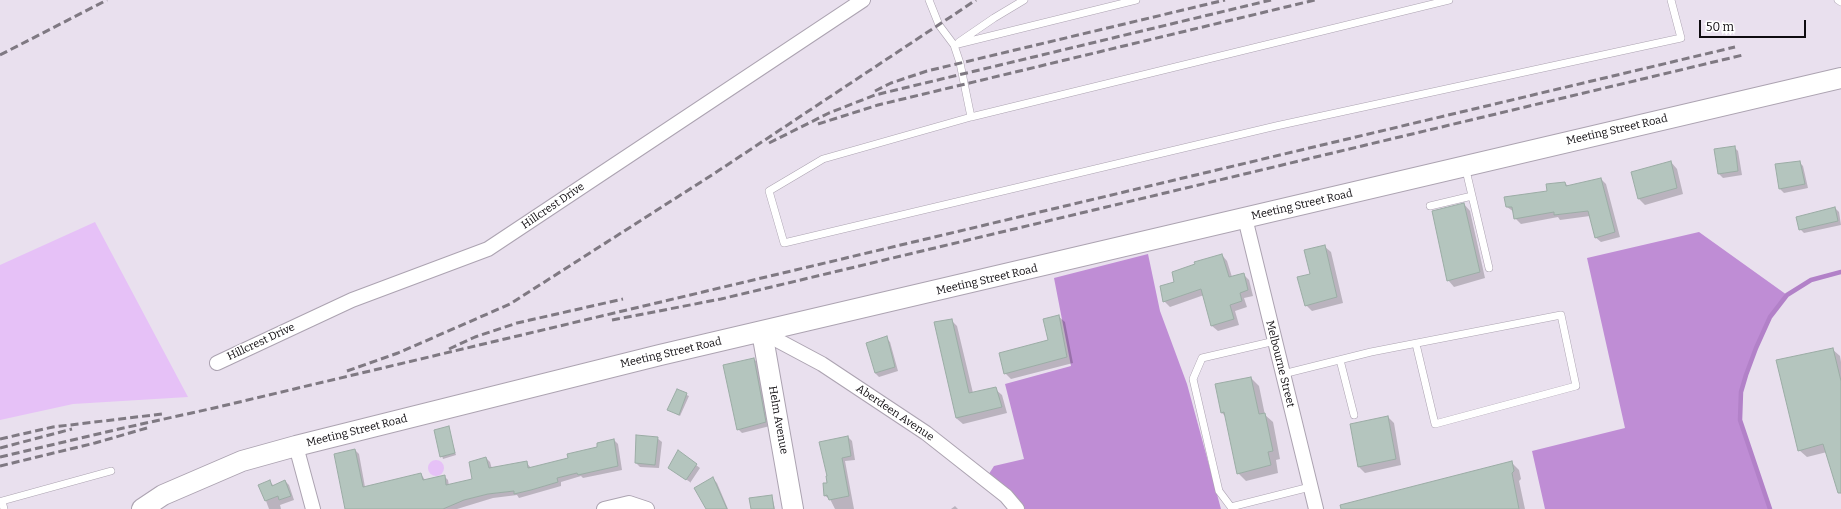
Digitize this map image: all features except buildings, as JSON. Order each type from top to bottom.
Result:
[{"type":"street","name":"Hillcrest Drive","points":[[218,363],[352,300],[488,249],[863,0]]},
{"type":"street","name":"Meeting Street Road","points":[[142,509],[163,495],[242,461],[296,446],[652,357],[1841,78]]},
{"type":"street","name":"Melbourne Street","points":[[1245,218],[1316,509]]},
{"type":"street","name":"Helm Avenue","points":[[762,332],[793,509]]},
{"type":"street","name":"Aberdeen Avenue","points":[[762,332],[822,364],[926,433],[1006,496],[1017,509]]},
{"type":"street","points":[[296,446],[314,509]]},
{"type":"street","points":[[604,509],[629,503],[647,509]]},
{"type":"lane","points":[[928,0],[939,25],[954,45],[960,63],[971,117]]},
{"type":"lane","points":[[954,45],[1024,0]]},
{"type":"lane","points":[[954,45],[1136,0]]},
{"type":"lane","points":[[1449,0],[971,117],[823,159],[769,191],[784,243],[1276,126],[1681,38],[1671,0]]},
{"type":"lane","points":[[1465,166],[1490,268]]},
{"type":"lane","points":[[1430,206],[1472,196]]},
{"type":"lane","points":[[1283,374],[1340,360],[1416,344],[1561,314],[1576,386],[1435,424],[1416,344]]},
{"type":"lane","points":[[1275,341],[1202,358],[1193,379],[1218,491],[1231,508],[1310,487]]},
{"type":"lane","points":[[1340,360],[1354,415]]},
{"type":"lane","points":[[4,509],[1,502],[111,471]]},
{"type":"shaded area","points":[[95,222],[188,397],[73,404],[0,420],[0,265]]},
{"type":"shaded area","points":[[1699,232],[1787,295],[1770,317],[1756,348],[1741,392],[1740,420],[1770,509],[1545,509],[1532,451],[1625,428],[1587,258]]},
{"type":"shaded area","points":[[1148,254],[1160,311],[1187,384],[1221,509],[1017,509],[985,480],[994,466],[1024,459],[1005,384],[1071,366],[1054,278]]},
{"type":"shaded area","points":[[433,460],[439,460],[444,465],[442,474],[439,476],[433,476],[428,471],[428,465]]},
{"type":"waterway","points":[[1770,509],[1740,420],[1741,392],[1746,375],[1770,317],[1787,295],[1811,280],[1841,272]]},
{"type":"railway","points":[[0,55],[107,0]]},
{"type":"railway","points":[[347,371],[398,353],[510,304],[715,173],[976,0]]},
{"type":"railway","points":[[875,91],[891,83],[927,71],[1225,0]]},
{"type":"railway","points":[[769,143],[829,113],[875,95],[1271,0]]},
{"type":"railway","points":[[818,124],[878,105],[1315,0]]},
{"type":"railway","points":[[0,457],[214,408],[1735,47]]},
{"type":"railway","points":[[612,320],[721,299],[1743,55]]},
{"type":"railway","points":[[449,349],[475,337],[517,323],[623,299]]},
{"type":"railway","points":[[0,439],[53,427],[162,414]]},
{"type":"railway","points":[[0,466],[95,443],[147,428]]},
{"type":"railway","points":[[0,448],[72,429]]}]
